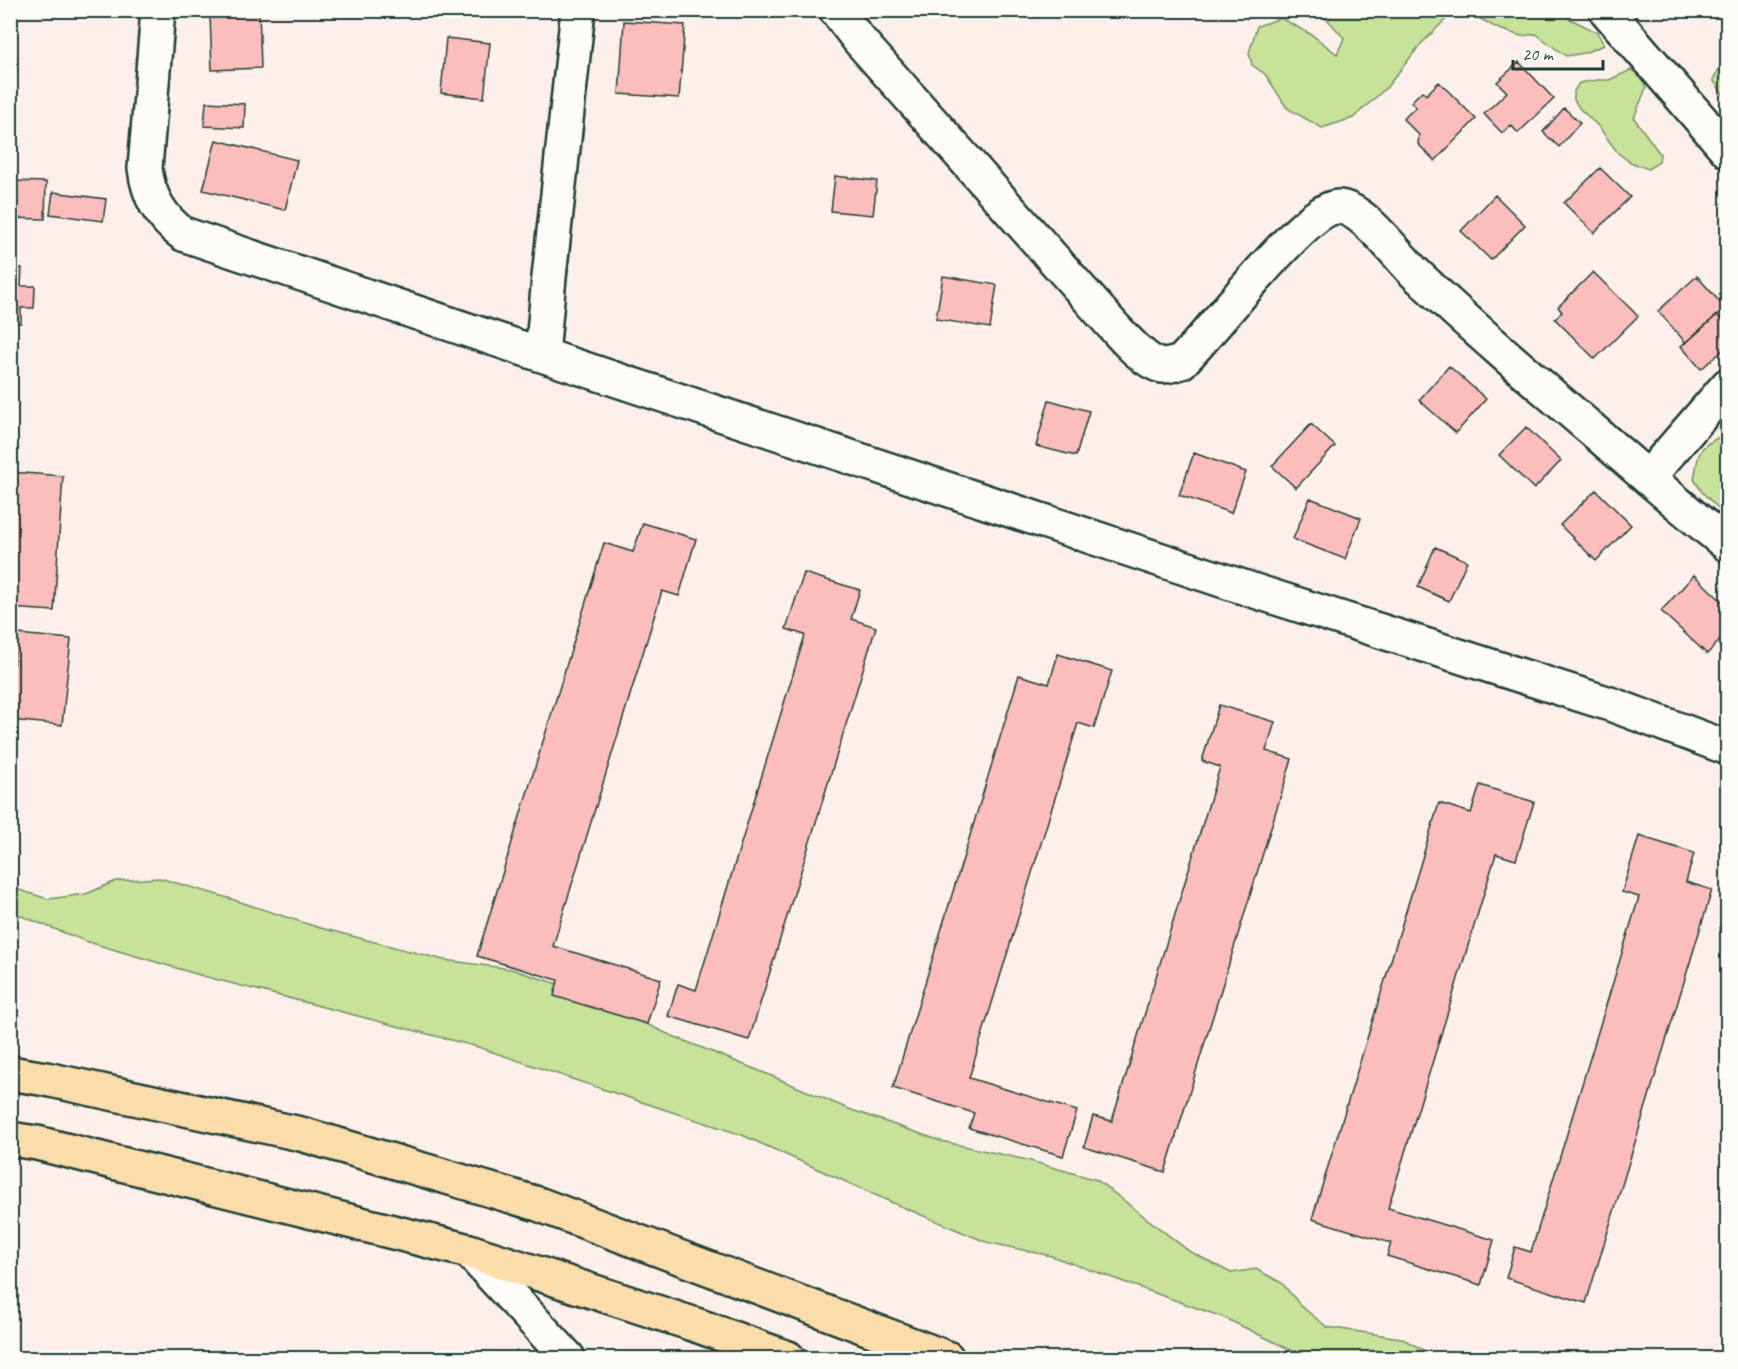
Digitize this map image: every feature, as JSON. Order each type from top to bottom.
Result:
[{"type":"main road","points":[[10,1073],[301,1134],[538,1204],[947,1359]]},
{"type":"main road","points":[[10,1139],[37,1143],[469,1251],[696,1325],[788,1359]]},
{"type":"street","points":[[158,10],[145,168],[154,200],[162,214],[183,234],[1258,592],[1613,705],[1728,748]]},
{"type":"street","points":[[542,355],[578,10]]},
{"type":"street","points":[[836,10],[859,40],[1114,327],[1153,362],[1161,366],[1181,362],[1280,251],[1310,222],[1336,207],[1347,209],[1356,212],[1367,221],[1412,270],[1471,327],[1728,545]]},
{"type":"street","points":[[1606,10],[1728,151]]},
{"type":"street","points":[[1649,479],[1728,385]]},
{"type":"street","points":[[469,1251],[568,1359]]},
{"type":"green space","points":[[1311,10],[1564,11],[1564,16],[1597,32],[1604,45],[1584,53],[1566,56],[1536,34],[1521,36],[1460,12],[1447,18],[1421,44],[1387,87],[1353,118],[1322,128],[1287,108],[1265,74],[1252,65],[1249,53],[1257,26],[1281,18],[1312,35],[1337,54],[1344,38],[1328,20]]},
{"type":"green space","points":[[1727,54],[1727,100],[1713,80]]},
{"type":"green space","points":[[1631,70],[1644,77],[1646,88],[1634,118],[1660,154],[1659,162],[1648,169],[1630,162],[1618,153],[1598,126],[1574,100],[1574,91],[1579,83],[1609,80]]},
{"type":"green space","points":[[1727,404],[1727,511],[1722,512],[1702,492],[1694,479],[1701,450],[1725,434],[1726,425],[1722,416]]},
{"type":"green space","points":[[159,878],[317,927],[444,960],[511,969],[567,987],[670,1035],[846,1108],[941,1141],[1027,1160],[1097,1180],[1189,1251],[1231,1273],[1256,1269],[1282,1283],[1301,1306],[1327,1327],[1401,1338],[1438,1358],[1307,1358],[1225,1318],[1051,1256],[986,1242],[742,1135],[478,1047],[203,976],[85,941],[11,912],[10,887],[48,899],[86,894],[116,881]]},
{"type":"building","points":[[219,10],[259,10],[261,68],[212,70],[210,15],[219,14]]},
{"type":"building","points":[[624,21],[685,25],[679,98],[619,94]]},
{"type":"building","points":[[446,38],[490,43],[484,98],[441,93]]},
{"type":"building","points":[[1519,62],[1554,99],[1518,133],[1511,125],[1502,133],[1484,114],[1507,92],[1497,82]]},
{"type":"building","points":[[1439,82],[1476,119],[1435,161],[1418,144],[1419,135],[1403,119],[1416,107],[1411,102],[1422,91],[1426,95]]},
{"type":"building","points":[[206,102],[245,104],[244,128],[204,126]]},
{"type":"building","points":[[1564,108],[1580,123],[1559,147],[1543,132]]},
{"type":"building","points":[[216,140],[297,160],[285,210],[203,190]]},
{"type":"building","points":[[1600,168],[1630,197],[1594,233],[1564,203]]},
{"type":"building","points":[[835,176],[877,181],[873,215],[831,211]]},
{"type":"building","points":[[10,181],[46,182],[45,219],[10,218]]},
{"type":"building","points":[[53,192],[106,199],[103,221],[50,214]]},
{"type":"building","points":[[1495,195],[1525,225],[1491,260],[1461,231]]},
{"type":"building","points":[[10,268],[22,268],[21,286],[35,286],[34,308],[21,308],[21,323],[10,323]]},
{"type":"building","points":[[1593,272],[1638,316],[1595,359],[1555,319],[1562,312],[1558,307]]},
{"type":"building","points":[[943,276],[997,285],[990,328],[936,319]]},
{"type":"building","points":[[1697,276],[1725,308],[1686,343],[1658,311]]},
{"type":"building","points":[[1717,315],[1728,327],[1728,346],[1701,369],[1681,346]]},
{"type":"building","points":[[1449,366],[1486,399],[1456,433],[1419,400]]},
{"type":"building","points":[[1049,400],[1089,411],[1076,456],[1036,446]]},
{"type":"building","points":[[1311,424],[1335,446],[1296,488],[1272,466]]},
{"type":"building","points":[[1526,427],[1561,461],[1534,489],[1499,455]]},
{"type":"building","points":[[1194,453],[1246,472],[1231,513],[1179,495]]},
{"type":"building","points":[[10,472],[63,476],[54,611],[10,608]]},
{"type":"building","points":[[1596,490],[1631,525],[1596,561],[1560,525]]},
{"type":"building","points":[[1310,498],[1361,518],[1345,559],[1293,539]]},
{"type":"building","points":[[643,523],[696,539],[679,596],[662,591],[553,946],[661,979],[647,1024],[554,996],[558,980],[477,956],[604,543],[633,552]]},
{"type":"building","points":[[1435,547],[1467,561],[1449,601],[1418,587]]},
{"type":"building","points":[[804,573],[860,590],[851,619],[876,627],[749,1040],[668,1016],[678,984],[696,990],[805,635],[786,629]]},
{"type":"building","points":[[1694,575],[1728,607],[1728,632],[1707,654],[1661,611]]},
{"type":"building","points":[[17,634],[71,639],[62,725],[10,720],[10,695]]},
{"type":"building","points":[[1058,654],[1112,671],[1094,728],[1078,723],[969,1078],[1077,1111],[1063,1156],[969,1128],[974,1113],[893,1088],[1019,675],[1049,684]]},
{"type":"building","points":[[1219,705],[1275,722],[1266,751],[1292,759],[1165,1172],[1084,1147],[1093,1116],[1112,1121],[1220,767],[1202,761]]},
{"type":"building","points":[[1480,785],[1534,802],[1516,860],[1496,854],[1388,1208],[1494,1240],[1481,1285],[1387,1256],[1391,1243],[1312,1219],[1439,803],[1471,813]]},
{"type":"building","points":[[1639,836],[1694,853],[1686,882],[1712,890],[1586,1303],[1506,1278],[1515,1247],[1531,1252],[1639,897],[1622,892]]}]
